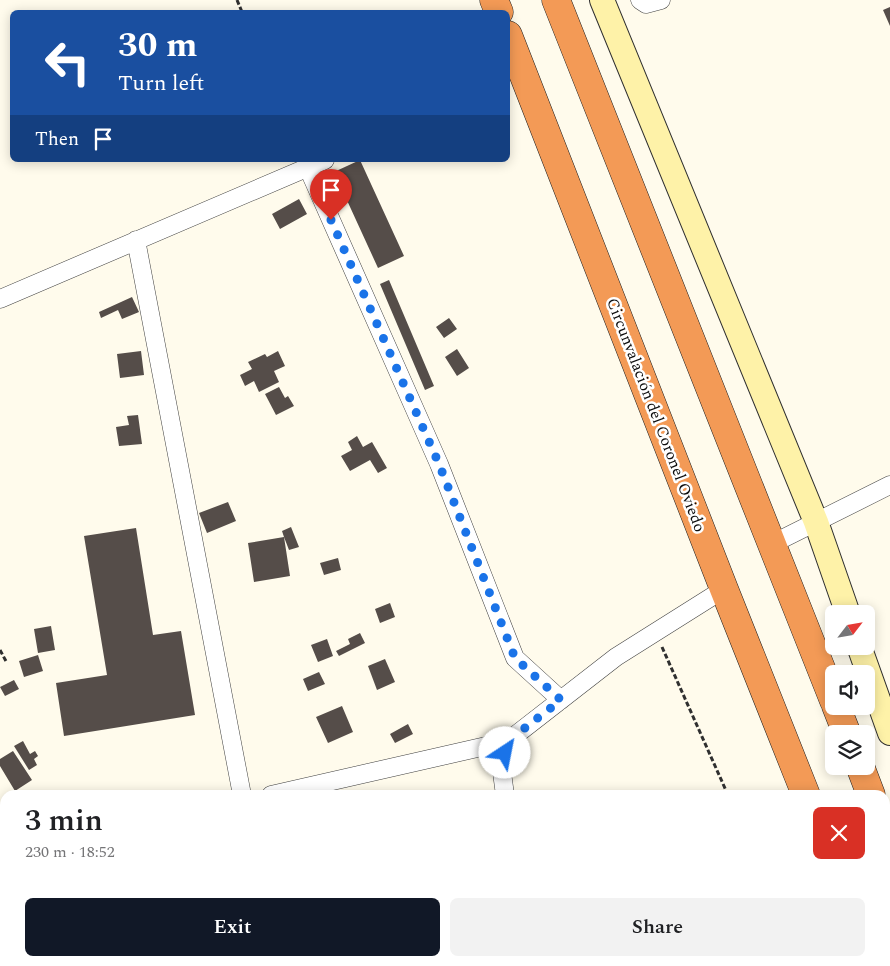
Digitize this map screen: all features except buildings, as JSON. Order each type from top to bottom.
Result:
[{"type":"highway","points":[[556,0],[825,677]]},
{"type":"highway","name":"Circunvalación del Coronel Oviedo","points":[[510,46],[515,74],[804,790]]},
{"type":"highway","points":[[863,775],[869,790]]},
{"type":"street","points":[[602,0],[816,522],[845,605]]},
{"type":"street","points":[[640,0],[646,4],[661,0]]},
{"type":"street","points":[[0,299],[321,162]]},
{"type":"street","points":[[308,168],[439,464],[515,658],[561,700]]},
{"type":"street","points":[[136,240],[241,790]]},
{"type":"street","points":[[772,544],[890,485]]},
{"type":"street","points":[[294,790],[508,741],[616,657],[724,590]]},
{"type":"street","points":[[862,655],[890,733]]},
{"type":"street","points":[[504,790],[501,765],[508,741]]},
{"type":"path","points":[[656,632],[726,790]]},
{"type":"path","points":[[0,650],[7,663]]},
{"type":"route","points":[[331,220],[439,464],[515,658],[561,700],[508,741],[505,753]]}]
